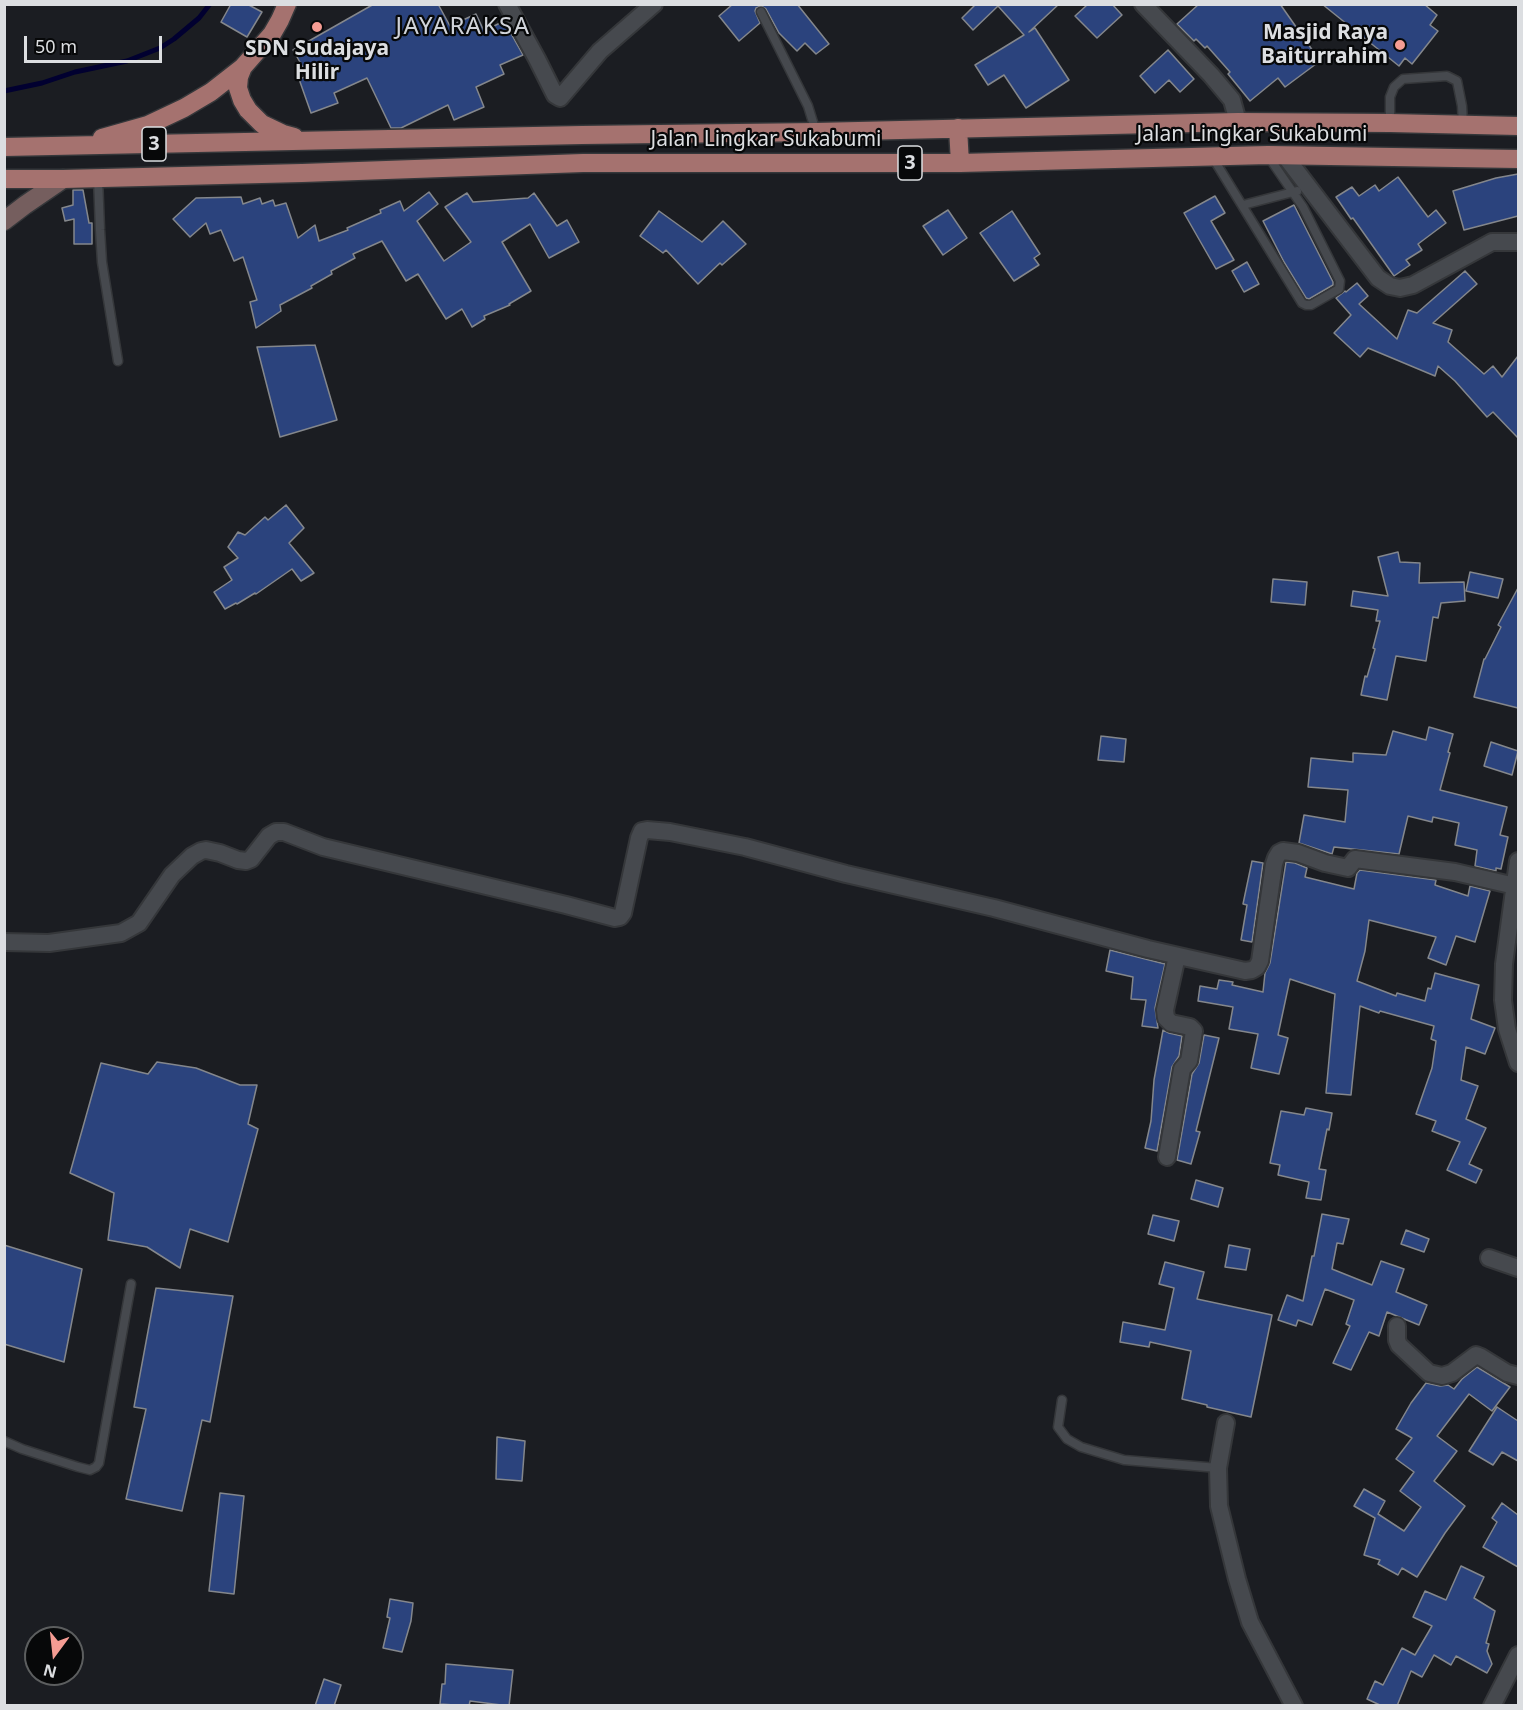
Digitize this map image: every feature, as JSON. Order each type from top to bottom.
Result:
[{"type":"main road","points":[[75,146],[148,125],[211,92],[243,67],[272,34],[287,4]]},
{"type":"main road","points":[[243,67],[238,88],[248,110],[262,124],[283,134],[304,140]]},
{"type":"main road","name":"Jalan Lingkar Sukabumi","points":[[304,140],[816,132],[1238,122],[1518,126]]},
{"type":"main road","points":[[958,128],[960,163]]},
{"type":"main road","name":"3","points":[[4,147],[304,140]]},
{"type":"main road","name":"Jalan Lingkar Sukabumi","points":[[98,178],[583,162],[960,163],[1277,156],[1518,159]]},
{"type":"main road","name":"3","points":[[4,179],[98,178]]},
{"type":"main road","points":[[4,221],[63,179]]},
{"type":"street","points":[[507,4],[555,95],[560,98],[600,51],[654,4]]},
{"type":"street","points":[[1148,6],[1232,100],[1238,122]]},
{"type":"street","points":[[1277,156],[1301,190],[1378,278],[1390,286],[1400,288],[1413,285],[1492,242],[1518,242]]},
{"type":"street","points":[[4,942],[50,943],[121,933],[139,922],[172,875],[192,856],[206,850],[246,861],[251,859],[269,836],[276,832],[284,832],[323,847],[617,918],[623,913],[642,831],[670,832],[746,847],[846,874],[994,908],[1177,956],[1245,971],[1257,967],[1260,961],[1276,858],[1283,851],[1298,853],[1325,863],[1348,868],[1355,859],[1455,872],[1515,886]]},
{"type":"street","points":[[1518,861],[1504,964],[1503,1000],[1507,1029],[1518,1063]]},
{"type":"street","points":[[1167,1157],[1182,1069],[1189,1062],[1194,1031],[1190,1027],[1171,1023],[1166,1018],[1165,1010],[1177,956]]},
{"type":"street","points":[[1489,1258],[1518,1268]]},
{"type":"street","points":[[1397,1326],[1399,1346],[1429,1372],[1442,1376],[1452,1373],[1476,1355],[1507,1373],[1518,1376]]},
{"type":"street","points":[[1226,1423],[1218,1468],[1219,1506],[1250,1622],[1294,1706]]},
{"type":"street","points":[[1492,1706],[1518,1655]]},
{"type":"lane","points":[[761,12],[808,106],[816,132]]},
{"type":"lane","points":[[1390,123],[1390,97],[1394,87],[1403,79],[1446,76],[1457,81],[1463,125]]},
{"type":"lane","points":[[1212,157],[1302,303],[1306,306],[1311,305],[1339,289],[1340,281],[1303,207],[1301,190],[1243,205]]},
{"type":"lane","points":[[98,178],[102,262],[118,361]]},
{"type":"lane","points":[[4,1442],[78,1467],[90,1470],[96,1467],[99,1463],[131,1284]]},
{"type":"lane","points":[[1062,1400],[1058,1427],[1067,1439],[1081,1447],[1124,1460],[1218,1468]]},
{"type":"building","points":[[231,4],[247,4],[262,12],[247,37],[221,22]]},
{"type":"building","points":[[374,4],[438,4],[450,26],[476,14],[484,31],[504,21],[523,55],[500,65],[504,74],[476,87],[484,107],[454,120],[448,105],[401,128],[391,128],[367,78],[334,93],[338,103],[311,113],[299,79],[308,76],[293,50]]},
{"type":"building","points":[[733,4],[797,4],[829,44],[816,54],[805,43],[797,51],[779,33],[766,9],[761,6],[755,11],[760,23],[739,41],[719,16]]},
{"type":"building","points":[[976,4],[1059,4],[1029,32],[1035,28],[1069,80],[1026,108],[1004,75],[988,85],[975,65],[1024,35],[998,6],[973,30],[962,18]]},
{"type":"building","points":[[1112,4],[1122,15],[1097,38],[1075,16],[1087,5]]},
{"type":"building","points":[[1199,4],[1280,4],[1320,61],[1285,87],[1278,78],[1250,101],[1228,74],[1230,72],[1207,46],[1205,48],[1196,39],[1194,41],[1177,24]]},
{"type":"building","name":"Masjid Raya Baiturrahim","points":[[1322,4],[1424,4],[1437,15],[1430,25],[1438,31],[1412,64],[1405,58],[1399,66]]},
{"type":"building","points":[[1168,50],[1194,79],[1180,92],[1169,80],[1155,93],[1140,76]]},
{"type":"building","points":[[1518,174],[1518,216],[1464,230],[1453,191]]},
{"type":"building","points":[[1398,177],[1428,217],[1436,210],[1446,223],[1418,244],[1422,250],[1406,260],[1410,265],[1394,276],[1336,197],[1352,187],[1359,196],[1375,185],[1379,191]]},
{"type":"building","points":[[73,190],[83,190],[89,223],[92,223],[92,244],[74,244],[74,219],[65,221],[62,208],[73,205]]},
{"type":"building","points":[[429,192],[438,204],[417,221],[444,261],[471,242],[445,207],[467,193],[473,202],[528,198],[534,193],[557,226],[567,220],[579,242],[549,258],[530,224],[502,242],[531,291],[510,305],[484,316],[485,319],[472,327],[462,309],[446,319],[418,274],[406,281],[382,241],[353,254],[355,258],[331,271],[332,274],[311,286],[312,288],[280,305],[281,311],[256,328],[250,302],[257,300],[243,257],[234,261],[221,230],[210,234],[206,223],[190,237],[173,219],[196,198],[241,197],[243,204],[260,198],[262,204],[273,200],[275,206],[286,203],[298,238],[315,225],[319,241],[348,230],[347,228],[381,213],[380,210],[400,201],[404,211]]},
{"type":"building","points":[[1215,196],[1225,213],[1211,221],[1234,260],[1216,269],[1184,213]]},
{"type":"building","points":[[1294,205],[1333,282],[1333,285],[1309,299],[1306,298],[1284,262],[1263,221]]},
{"type":"building","points":[[948,210],[967,238],[943,255],[923,226]]},
{"type":"building","points":[[659,211],[702,242],[723,221],[746,244],[722,265],[720,263],[698,284],[666,250],[663,253],[640,236]]},
{"type":"building","points":[[1012,211],[1040,254],[1034,258],[1039,265],[1014,281],[980,233]]},
{"type":"building","points":[[1247,262],[1259,284],[1244,292],[1232,271]]},
{"type":"building","points":[[1465,271],[1477,284],[1433,323],[1452,330],[1448,342],[1484,374],[1493,366],[1502,377],[1518,356],[1518,438],[1493,412],[1487,417],[1455,381],[1438,366],[1435,376],[1368,348],[1360,357],[1334,333],[1351,315],[1336,298],[1357,283],[1368,296],[1359,304],[1397,339],[1408,310],[1417,313]]},
{"type":"building","points":[[315,345],[337,420],[280,437],[257,347]]},
{"type":"building","points":[[286,505],[304,528],[289,543],[314,573],[301,581],[292,569],[256,594],[225,609],[214,592],[232,580],[224,567],[238,558],[228,547],[238,532],[245,535],[265,517],[268,520]]},
{"type":"building","points":[[1398,552],[1400,562],[1420,563],[1419,583],[1464,582],[1465,601],[1441,603],[1438,618],[1433,617],[1426,661],[1396,656],[1387,700],[1361,695],[1375,649],[1373,648],[1380,621],[1376,621],[1378,610],[1351,606],[1353,591],[1388,596],[1378,557]]},
{"type":"building","points":[[1470,572],[1503,579],[1498,598],[1466,591]]},
{"type":"building","points":[[1273,579],[1307,582],[1305,605],[1271,602]]},
{"type":"building","points":[[1518,588],[1518,708],[1474,697],[1484,659],[1501,627],[1498,625]]},
{"type":"building","points":[[1429,727],[1453,734],[1440,790],[1507,807],[1500,835],[1508,837],[1501,869],[1496,868],[1496,871],[1475,866],[1477,850],[1455,845],[1459,823],[1433,817],[1432,822],[1408,816],[1399,854],[1334,847],[1332,854],[1299,843],[1304,815],[1345,822],[1348,790],[1308,787],[1311,758],[1353,762],[1353,753],[1386,755],[1393,731],[1426,740]]},
{"type":"building","points":[[1101,736],[1126,739],[1124,762],[1098,760]]},
{"type":"building","points":[[1491,742],[1518,751],[1512,775],[1484,766]]},
{"type":"building","points":[[1252,861],[1263,863],[1252,942],[1241,940],[1247,905],[1243,904]]},
{"type":"building","points":[[1286,862],[1307,868],[1305,877],[1354,889],[1357,873],[1360,870],[1436,880],[1435,885],[1468,896],[1470,886],[1490,891],[1475,942],[1456,936],[1446,965],[1428,958],[1436,937],[1369,920],[1365,951],[1357,981],[1396,996],[1397,993],[1425,1001],[1435,973],[1479,985],[1471,1019],[1495,1028],[1485,1054],[1466,1047],[1461,1080],[1478,1086],[1466,1119],[1486,1128],[1469,1164],[1482,1170],[1476,1183],[1447,1170],[1460,1142],[1432,1131],[1436,1121],[1416,1114],[1432,1068],[1436,1041],[1431,1039],[1434,1026],[1380,1011],[1379,1013],[1360,1006],[1351,1095],[1326,1093],[1335,994],[1290,979],[1278,1035],[1288,1038],[1279,1074],[1251,1068],[1258,1034],[1229,1029],[1233,1007],[1198,1001],[1200,986],[1217,989],[1219,980],[1263,992],[1265,973],[1270,963]]},
{"type":"building","points":[[1110,950],[1165,964],[1155,1008],[1158,1028],[1142,1026],[1146,1000],[1131,999],[1133,977],[1106,971]]},
{"type":"building","points":[[1163,1030],[1182,1036],[1179,1056],[1172,1067],[1157,1151],[1145,1148],[1151,1121],[1154,1080]]},
{"type":"building","points":[[1204,1035],[1219,1038],[1196,1131],[1200,1132],[1191,1164],[1177,1160],[1192,1074],[1199,1063]]},
{"type":"building","points":[[157,1062],[196,1068],[240,1085],[257,1085],[248,1124],[258,1129],[228,1242],[190,1229],[180,1268],[147,1247],[108,1240],[114,1193],[70,1173],[101,1063],[148,1074]]},
{"type":"building","points":[[1306,1108],[1332,1113],[1319,1169],[1326,1170],[1321,1200],[1306,1198],[1309,1182],[1278,1175],[1280,1165],[1270,1163],[1281,1111],[1304,1115]]},
{"type":"building","points":[[1196,1180],[1223,1188],[1218,1207],[1191,1199]]},
{"type":"building","points":[[1322,1214],[1349,1219],[1343,1244],[1337,1243],[1332,1269],[1372,1285],[1381,1261],[1404,1269],[1396,1292],[1427,1305],[1419,1325],[1387,1312],[1379,1336],[1369,1332],[1351,1370],[1333,1363],[1350,1326],[1346,1324],[1354,1300],[1325,1289],[1312,1325],[1298,1320],[1296,1326],[1278,1320],[1287,1295],[1303,1301]]},
{"type":"building","points":[[1153,1215],[1179,1221],[1174,1241],[1148,1234]]},
{"type":"building","points":[[1406,1230],[1429,1239],[1424,1252],[1401,1244]]},
{"type":"building","points":[[4,1245],[82,1269],[64,1362],[4,1344]]},
{"type":"building","points":[[1229,1245],[1250,1249],[1246,1270],[1225,1267]]},
{"type":"building","points":[[1165,1262],[1204,1272],[1197,1299],[1272,1315],[1251,1417],[1182,1399],[1191,1351],[1150,1342],[1149,1347],[1120,1342],[1123,1322],[1165,1330],[1174,1288],[1159,1284]]},
{"type":"building","points":[[156,1288],[233,1296],[210,1422],[202,1420],[182,1511],[126,1499],[146,1409],[134,1407]]},
{"type":"building","points":[[1477,1367],[1510,1387],[1492,1411],[1469,1394],[1437,1436],[1457,1451],[1434,1481],[1465,1506],[1417,1577],[1402,1568],[1398,1575],[1378,1564],[1380,1560],[1364,1555],[1375,1518],[1354,1506],[1364,1489],[1385,1501],[1378,1514],[1404,1531],[1421,1507],[1400,1491],[1414,1472],[1396,1459],[1412,1438],[1396,1429],[1426,1383],[1448,1385],[1454,1389]]},
{"type":"building","points":[[1497,1407],[1518,1421],[1518,1461],[1502,1452],[1493,1465],[1469,1451]]},
{"type":"building","points":[[497,1437],[525,1441],[522,1481],[496,1479]]},
{"type":"building","points":[[220,1493],[244,1496],[234,1594],[209,1591]]},
{"type":"building","points":[[1502,1503],[1518,1515],[1518,1567],[1483,1547],[1497,1522],[1492,1518]]},
{"type":"building","points":[[1461,1566],[1484,1577],[1474,1598],[1495,1611],[1486,1643],[1489,1644],[1487,1651],[1492,1664],[1487,1673],[1456,1656],[1451,1665],[1434,1655],[1422,1677],[1411,1671],[1397,1706],[1382,1706],[1367,1699],[1375,1681],[1383,1685],[1402,1648],[1415,1655],[1432,1626],[1413,1617],[1425,1591],[1446,1600]]},
{"type":"building","points":[[390,1599],[413,1603],[411,1621],[402,1652],[383,1648],[390,1618],[387,1617]]},
{"type":"building","points":[[446,1664],[513,1670],[509,1706],[470,1701],[469,1706],[440,1704],[442,1684],[445,1684]]},
{"type":"building","points":[[324,1679],[341,1685],[334,1706],[315,1706]]},
{"type":"waterway","points":[[4,91],[127,61],[160,48],[199,18],[210,4]]},
{"type":"place","name":"SDN Sudajaya Hilir","points":[[317,27]]},
{"type":"place","name":"Masjid Raya Baiturrahim","points":[[1400,45]]},
{"type":"district","name":"JAYARAKSA","points":[[463,27]]}]
